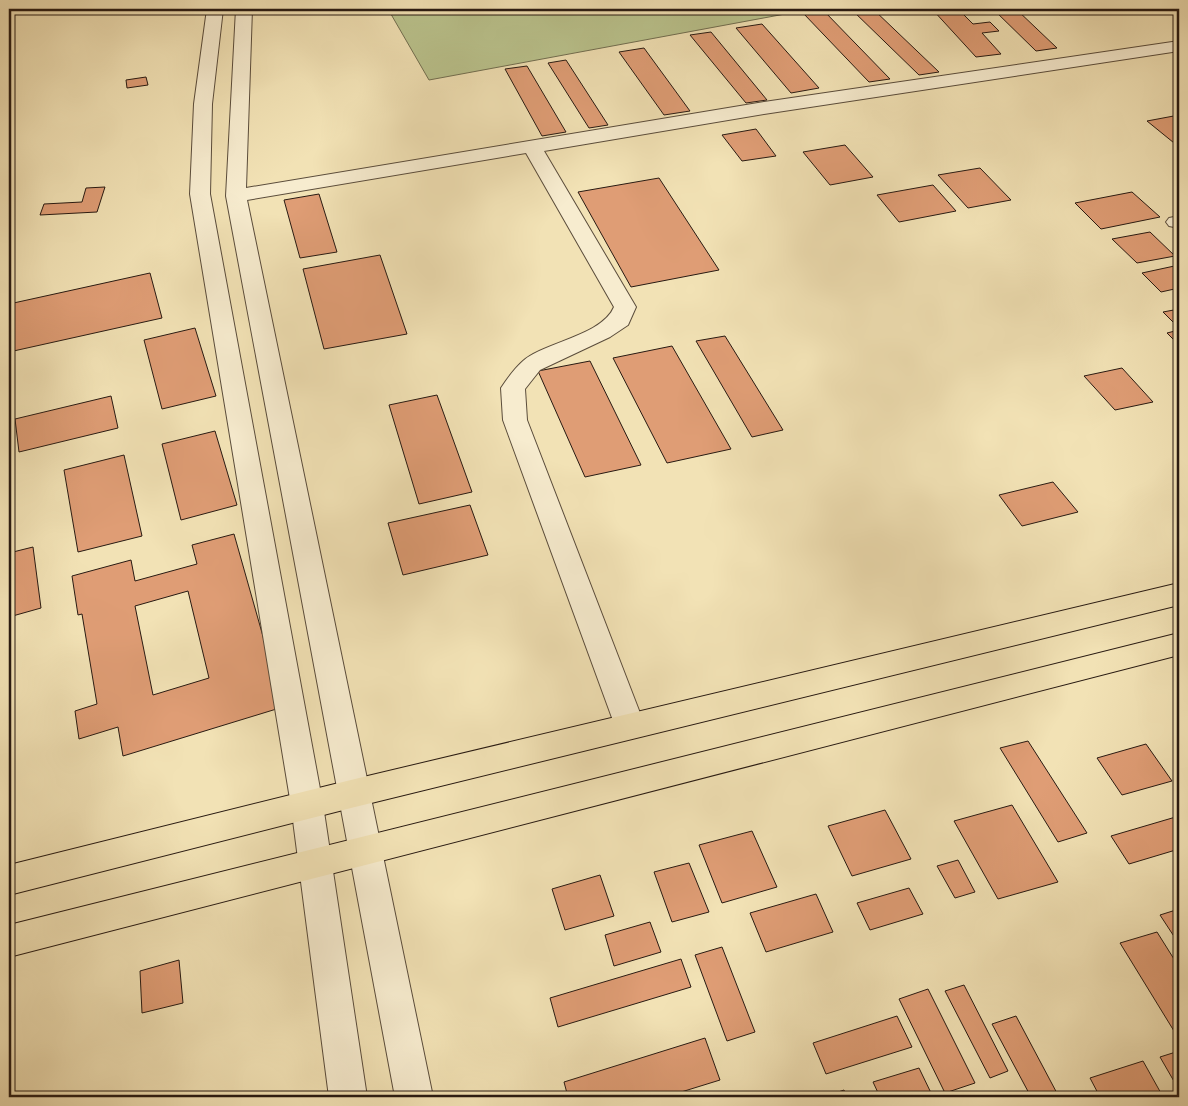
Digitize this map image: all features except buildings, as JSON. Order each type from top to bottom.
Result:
[{"type":"main road","points":[[9,880],[355,793],[1179,594]]},
{"type":"main road","points":[[9,941],[1179,644]]},
{"type":"street","points":[[215,9],[204,104],[200,194],[307,805],[348,1097]]},
{"type":"street","points":[[244,9],[236,196],[414,1097]]},
{"type":"street","points":[[236,196],[764,108],[1179,46]]},
{"type":"street","points":[[532,147],[625,307],[620,320],[602,332],[532,365],[513,388],[515,420],[630,726]]},
{"type":"green space","points":[[388,9],[812,9],[429,80]]}]
